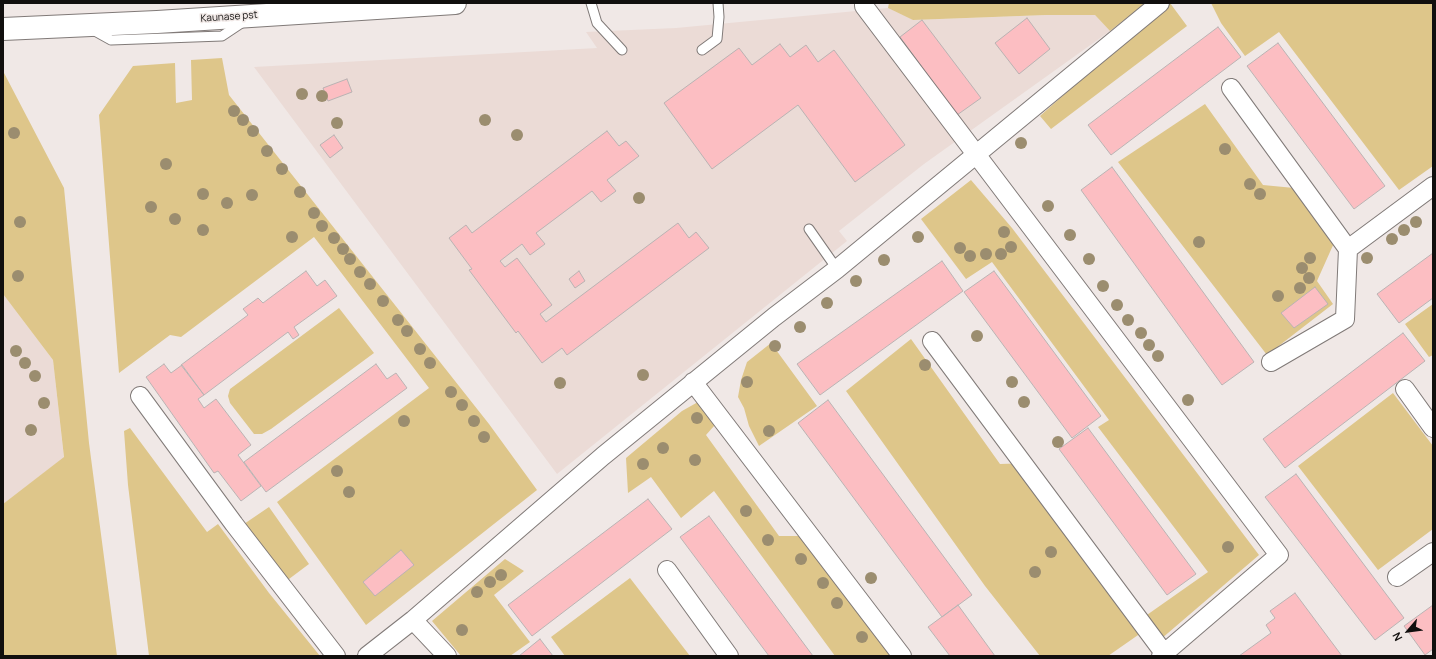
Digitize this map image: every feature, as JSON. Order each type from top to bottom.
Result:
[{"type":"street","name":"Kaunase pst","points":[[3,30],[456,3]]},
{"type":"street","points":[[864,3],[864,6],[976,155],[1279,555],[1163,655],[932,341]]},
{"type":"street","points":[[367,656],[413,620],[603,456],[774,317],[837,269],[1160,3]]},
{"type":"street","points":[[1231,88],[1348,250],[1345,319],[1271,362]]},
{"type":"street","points":[[1348,250],[1433,186]]},
{"type":"street","points":[[693,382],[902,656]]},
{"type":"street","points":[[1405,389],[1433,428]]},
{"type":"street","points":[[140,396],[234,524],[336,656]]},
{"type":"street","points":[[1398,577],[1433,552]]},
{"type":"street","points":[[667,570],[729,656]]},
{"type":"street","points":[[413,620],[447,656]]},
{"type":"lane","points":[[591,3],[598,23],[622,50]]},
{"type":"lane","points":[[702,50],[717,39],[719,17],[718,3]]},
{"type":"lane","points":[[808,229],[837,269]]},
{"type":"shaded area","points":[[889,3],[1146,3],[1110,31],[1095,15],[1046,15],[913,20],[888,8]]},
{"type":"shaded area","points":[[1167,3],[1170,3],[1187,26],[1051,129],[1040,116]]},
{"type":"shaded area","points":[[1211,3],[1433,3],[1433,166],[1399,190],[1279,32],[1245,56],[1221,23]]},
{"type":"shaded area","points":[[888,8],[914,20],[1046,15],[1095,15],[1110,31],[924,164],[839,231],[847,241],[557,474],[254,67],[597,48],[586,32],[676,28]]},
{"type":"shaded area","points":[[222,58],[229,95],[489,424],[537,490],[366,625],[277,502],[429,388],[314,237],[181,337],[170,335],[119,373],[99,115],[133,66],[175,63],[176,103],[192,100],[191,60]]},
{"type":"shaded area","points":[[3,71],[64,188],[89,443],[117,656],[3,656],[3,504],[64,457],[53,360],[3,294]]},
{"type":"shaded area","points":[[1205,104],[1263,185],[1294,188],[1334,243],[1317,281],[1333,304],[1267,355],[1118,162]]},
{"type":"shaded area","points":[[971,180],[1012,228],[1259,555],[1161,639],[1151,626],[1108,656],[1040,656],[985,586],[846,391],[911,339],[1000,464],[1030,463],[1144,617],[1208,572],[1098,427],[1109,420],[992,262],[966,279],[921,219]]},
{"type":"shaded area","points":[[3,294],[53,360],[64,458],[3,504]]},
{"type":"shaded area","points":[[1433,304],[1433,355],[1429,357],[1405,324]]},
{"type":"shaded area","points":[[339,308],[374,353],[271,429],[262,434],[254,434],[230,403],[228,396],[230,389]]},
{"type":"shaded area","points":[[771,343],[817,406],[759,446],[749,426],[744,408],[738,397],[741,380],[747,362]]},
{"type":"shaded area","points":[[1393,393],[1433,446],[1433,529],[1378,570],[1298,466]]},
{"type":"shaded area","points":[[698,402],[722,417],[706,435],[779,536],[802,536],[892,656],[835,656],[714,491],[681,518],[651,477],[628,493],[626,458],[682,411]]},
{"type":"shaded area","points":[[130,428],[207,532],[218,524],[269,593],[320,656],[149,656],[128,485],[124,431]]},
{"type":"shaded area","points":[[269,507],[309,564],[285,582],[244,524]]},
{"type":"shaded area","points":[[505,559],[524,571],[494,595],[530,642],[510,656],[461,656],[432,621]]},
{"type":"shaded area","points":[[630,578],[690,656],[565,656],[551,637]]},
{"type":"building","points":[[1027,18],[1050,49],[1019,74],[995,43]]},
{"type":"building","points":[[922,20],[981,98],[957,115],[900,37]]},
{"type":"building","points":[[1218,27],[1241,57],[1111,155],[1088,125]]},
{"type":"building","points":[[1278,43],[1385,186],[1354,209],[1247,66]]},
{"type":"building","points":[[780,44],[790,57],[806,45],[818,62],[834,50],[905,145],[855,182],[798,105],[712,169],[664,103],[739,48],[752,65]]},
{"type":"building","points":[[347,79],[352,92],[328,101],[323,88]]},
{"type":"building","points":[[607,131],[619,146],[626,141],[639,156],[607,180],[616,191],[601,202],[592,191],[536,233],[545,244],[530,255],[522,244],[500,261],[505,267],[517,258],[552,305],[540,314],[546,322],[678,223],[689,238],[696,232],[709,248],[567,355],[562,348],[542,363],[518,331],[516,333],[469,270],[472,269],[449,238],[466,225],[472,233]]},
{"type":"building","points":[[334,135],[343,148],[330,158],[320,145]]},
{"type":"building","points":[[1112,167],[1254,362],[1222,385],[1081,190]]},
{"type":"building","points":[[1433,253],[1433,298],[1399,323],[1377,294]]},
{"type":"building","points":[[942,261],[963,291],[820,395],[797,364]]},
{"type":"building","points":[[306,271],[317,286],[325,280],[337,296],[294,327],[299,335],[293,339],[288,332],[204,395],[181,365],[248,315],[243,309],[258,298],[263,303]]},
{"type":"building","points":[[579,271],[585,281],[575,288],[569,279]]},
{"type":"building","points":[[994,271],[1101,416],[1072,438],[964,292]]},
{"type":"building","points":[[1315,287],[1328,304],[1294,328],[1281,313]]},
{"type":"building","points":[[1403,333],[1425,361],[1285,468],[1263,439]]},
{"type":"building","points":[[164,364],[171,373],[182,365],[204,395],[198,399],[204,408],[216,399],[251,445],[238,455],[261,486],[241,501],[218,471],[214,473],[146,377]]},
{"type":"building","points":[[376,364],[387,379],[396,373],[407,388],[266,492],[244,462]]},
{"type":"building","points":[[828,400],[972,595],[942,617],[798,423]]},
{"type":"building","points":[[1088,428],[1196,574],[1167,595],[1059,449]]},
{"type":"building","points":[[1296,474],[1404,618],[1375,640],[1265,497]]},
{"type":"building","points":[[648,499],[672,529],[532,636],[508,605]]},
{"type":"building","points":[[709,516],[813,656],[769,656],[680,537]]},
{"type":"building","points":[[401,550],[414,565],[375,596],[363,582]]},
{"type":"building","points":[[1295,593],[1342,656],[1239,656],[1271,633],[1266,625],[1275,618],[1270,611]]},
{"type":"building","points":[[958,605],[995,656],[950,656],[928,627]]},
{"type":"building","points":[[1433,605],[1433,649],[1425,655],[1404,626]]},
{"type":"building","points":[[540,639],[553,656],[519,656]]}]
